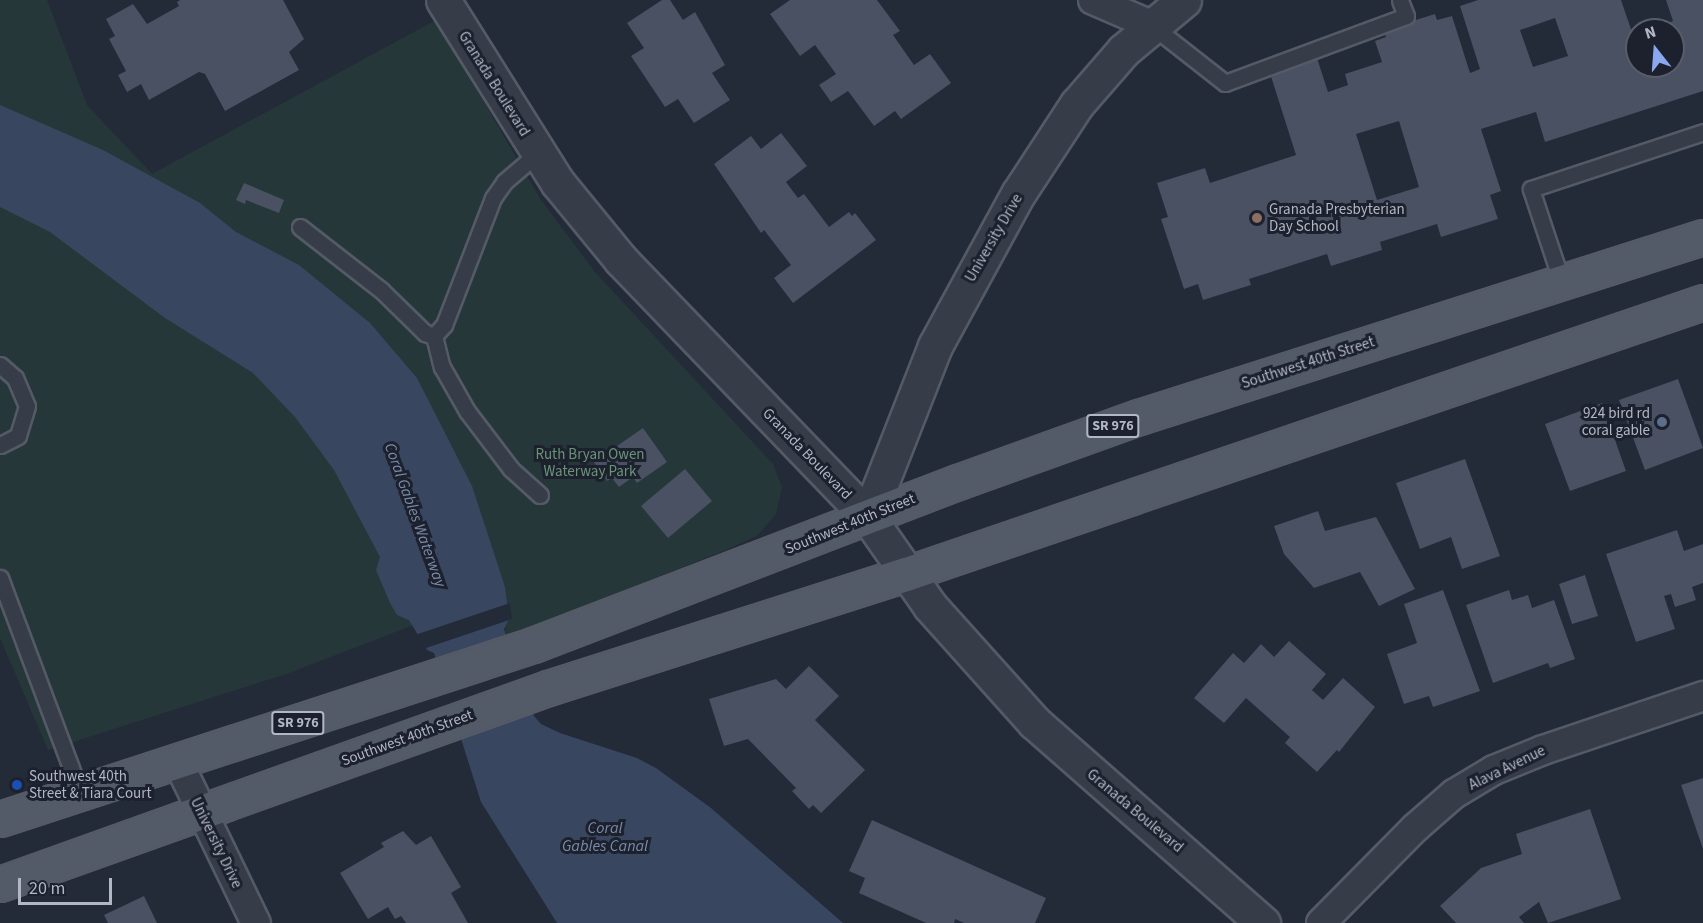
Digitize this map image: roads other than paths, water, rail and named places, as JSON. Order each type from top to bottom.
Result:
[{"type":"main road","name":"Southwest 40th Street","points":[[0,819],[533,645],[868,517],[1139,417],[1703,237]]},
{"type":"main road","name":"Southwest 40th Street","points":[[0,884],[202,814],[433,727],[906,574],[1703,302]]},
{"type":"street","name":"Granada Boulevard","points":[[442,0],[538,153],[581,214],[621,260],[868,517],[906,574],[1034,722],[1263,923]]},
{"type":"street","points":[[1093,0],[1151,25]]},
{"type":"street","name":"University Drive","points":[[868,517],[935,346],[997,232],[1077,104],[1151,25],[1184,0]]},
{"type":"street","name":"Alava Avenue","points":[[1321,923],[1415,828],[1454,794],[1484,776],[1543,750],[1703,696]]},
{"type":"street","name":"University Drive","points":[[178,762],[256,923]]},
{"type":"lane","points":[[1151,25],[1225,83],[1406,16],[1400,0]]},
{"type":"lane","points":[[1562,283],[1531,189],[1703,132]]},
{"type":"lane","points":[[434,336],[444,325],[479,225],[493,198],[504,182],[538,153]]},
{"type":"lane","points":[[300,227],[381,290],[425,333],[434,336]]},
{"type":"lane","points":[[434,336],[442,367],[467,411],[511,469],[540,495]]},
{"type":"lane","points":[[0,365],[15,378],[27,406],[18,436],[0,445]]},
{"type":"lane","points":[[0,578],[80,792]]},
{"type":"water","name":"Coral Gables Canal","points":[[0,105],[103,150],[200,203],[236,232],[299,265],[370,323],[417,378],[472,486],[505,587],[509,619],[504,629],[534,716],[541,724],[560,733],[637,758],[656,768],[711,808],[843,923],[557,923],[481,802],[434,653],[427,650],[409,620],[397,615],[390,603],[376,570],[380,557],[334,470],[295,417],[253,373],[165,318],[50,232],[0,207]]},
{"type":"place","name":"Granada Presbyterian Day School","points":[[1257,218]]},
{"type":"place","name":"924 bird rd coral gable","points":[[1662,422]]},
{"type":"place","name":"Southwest 40th Street & Tiara Court","points":[[17,785]]},
{"type":"park label","name":"Ruth Bryan Owen Waterway Park","points":[[590,462]]},
{"type":"water label","name":"Coral Gables Waterway","points":[[415,515]]}]
